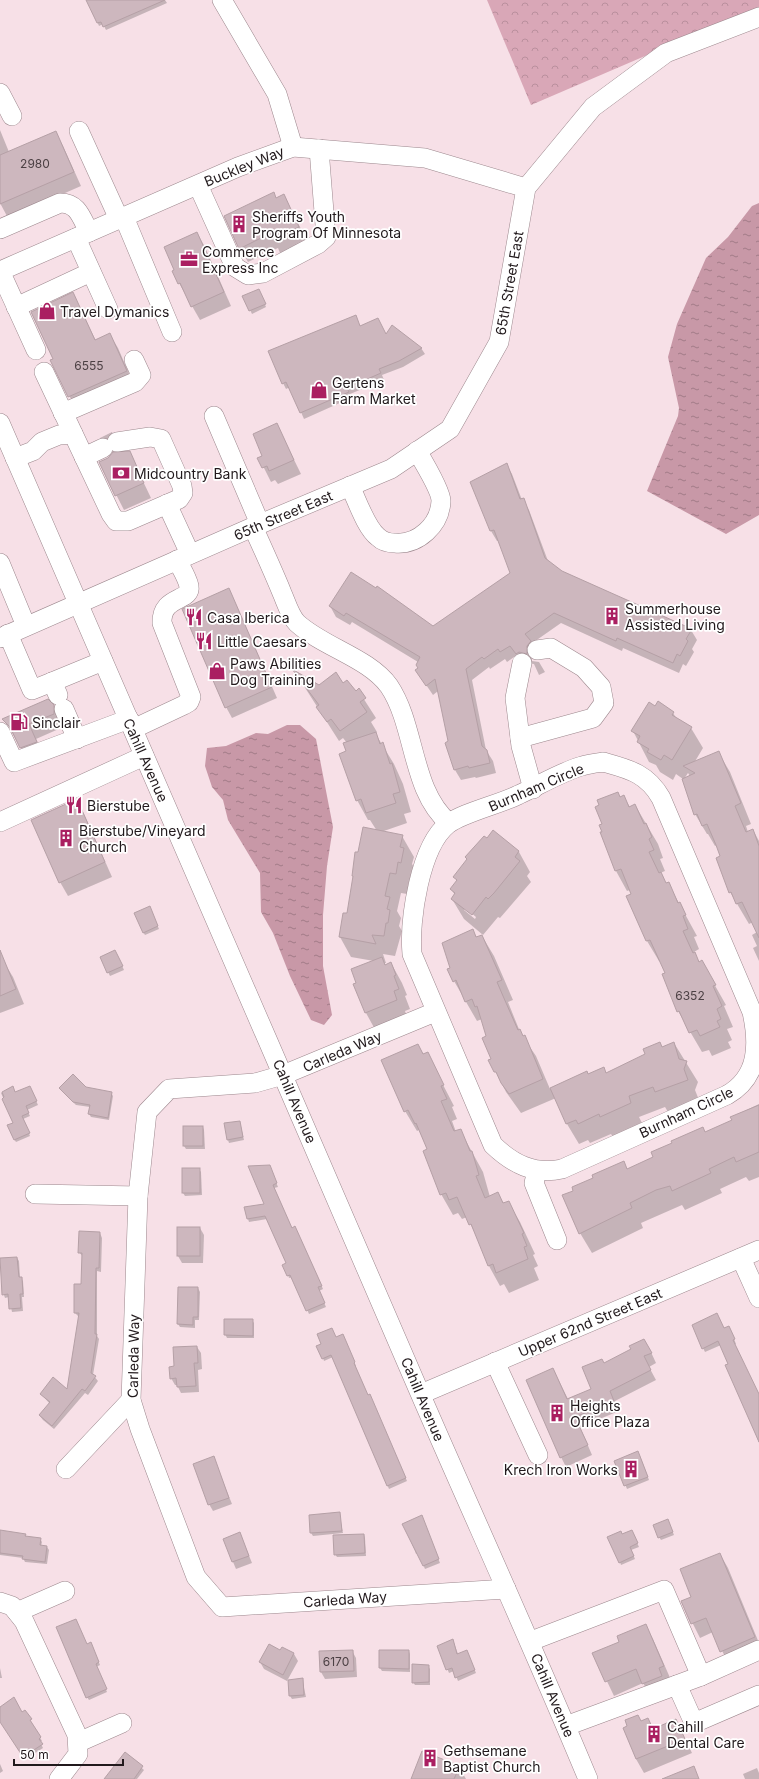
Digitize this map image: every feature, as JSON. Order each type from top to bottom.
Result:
[{"type":"street","points":[[222,0],[277,94],[293,147]]},
{"type":"street","name":"65th Street East","points":[[4,636],[256,525],[390,469],[450,429],[499,342],[526,188],[593,107],[666,53],[759,17]]},
{"type":"street","points":[[0,93],[12,116]]},
{"type":"street","points":[[79,131],[121,218],[172,332]]},
{"type":"street","name":"Buckley Way","points":[[1,267],[83,235],[238,167],[293,147],[425,158],[526,188]]},
{"type":"street","points":[[198,185],[235,267],[248,275],[263,272],[318,244],[326,237],[319,149]]},
{"type":"street","points":[[0,229],[60,203],[67,203],[73,206],[83,235],[91,272],[108,309]]},
{"type":"street","points":[[1,267],[16,307],[36,350]]},
{"type":"street","points":[[16,307],[91,272]]},
{"type":"street","points":[[63,413],[135,382],[141,375],[134,360]]},
{"type":"street","points":[[44,372],[63,413],[111,514],[116,521],[128,521],[179,499],[183,492],[161,439],[150,437],[110,445],[84,457]]},
{"type":"street","points":[[214,416],[256,525],[296,622],[331,646],[367,666],[388,684],[398,701],[421,775],[430,798],[441,816],[449,823]]},
{"type":"street","name":"Cahill Avenue","points":[[1,428],[284,1075],[506,1589],[531,1641],[588,1779]]},
{"type":"street","points":[[15,458],[33,450],[42,442],[59,435],[73,434]]},
{"type":"street","points":[[350,486],[371,528],[378,538],[390,543],[403,544],[419,538],[432,526],[438,514],[441,499],[417,451]]},
{"type":"street","points":[[0,732],[14,762],[77,739],[131,724],[189,702],[191,697],[162,622],[161,614],[168,604],[184,596],[189,589],[184,557],[167,504]]},
{"type":"street","points":[[0,563],[26,626]]},
{"type":"street","points":[[4,636],[32,690],[58,695],[103,660]]},
{"type":"street","points":[[520,738],[593,718],[604,703],[601,688],[584,668],[551,648],[537,650]]},
{"type":"street","points":[[522,662],[515,698],[520,738],[533,789]]},
{"type":"street","points":[[58,695],[77,739]]},
{"type":"street","points":[[0,822],[144,756]]},
{"type":"street","name":"Burnham Circle","points":[[603,762],[637,772],[656,789],[752,1012],[758,1034],[758,1056],[754,1067],[747,1078],[735,1091],[727,1095],[562,1169],[547,1172],[523,1166],[504,1155],[493,1146],[435,1012],[412,954],[412,926],[425,858],[440,832],[449,823],[468,814],[502,803],[582,766],[603,762]]},
{"type":"street","name":"Carleda Way","points":[[435,1012],[284,1075],[255,1083],[169,1089],[147,1112],[138,1196],[131,1400],[140,1429],[196,1576],[222,1607],[506,1589]]},
{"type":"street","points":[[537,1170],[534,1183],[558,1240]]},
{"type":"street","points":[[35,1194],[138,1196]]},
{"type":"street","name":"Upper 62nd Street East","points":[[421,1394],[759,1250]]},
{"type":"street","points":[[742,1258],[759,1298]]},
{"type":"street","points":[[496,1362],[538,1455]]},
{"type":"street","points":[[66,1469],[131,1400]]},
{"type":"street","points":[[531,1641],[664,1590],[701,1676]]},
{"type":"street","points":[[17,1612],[65,1591]]},
{"type":"street","points":[[0,1602],[12,1606],[24,1621],[77,1735],[79,1742],[78,1754],[59,1779]]},
{"type":"street","points":[[566,1726],[701,1676],[759,1650]]},
{"type":"street","points":[[677,1684],[694,1723],[759,1695]]},
{"type":"street","points":[[79,1742],[122,1722]]},
{"type":"green space","points":[[487,0],[759,0],[759,7],[531,105]]},
{"type":"water","points":[[759,203],[759,515],[726,534],[647,491],[678,416],[679,408],[668,357],[677,324],[706,258],[728,237],[752,206]]},
{"type":"water","points":[[287,725],[300,725],[316,739],[333,827],[327,866],[323,915],[323,966],[332,1015],[324,1025],[311,1020],[290,976],[273,933],[261,912],[260,873],[228,820],[223,800],[212,787],[205,766],[207,748],[226,746],[256,733],[268,734]]},
{"type":"building","points":[[86,0],[165,0],[103,27],[101,22],[97,23]]},
{"type":"building","points":[[56,131],[74,172],[0,204],[0,155]]},
{"type":"building","name":"Sheriffs Youth Program Of Minnesota","points":[[274,192],[276,198],[284,194],[299,227],[272,239],[269,234],[239,249],[224,216]]},
{"type":"building","name":"Commerce Express Inc","points":[[197,232],[224,292],[191,307],[180,283],[178,284],[172,271],[174,270],[164,247]]},
{"type":"building","points":[[259,289],[266,304],[249,311],[242,296]]},
{"type":"building","points":[[73,292],[95,340],[110,333],[127,371],[68,397],[50,360],[53,359],[31,312]]},
{"type":"building","points":[[356,315],[360,326],[378,318],[386,334],[392,325],[422,348],[399,361],[379,369],[381,373],[347,388],[349,392],[300,413],[286,382],[282,384],[268,351]]},
{"type":"building","points":[[277,423],[294,460],[269,471],[267,466],[262,468],[257,458],[262,456],[253,434]]},
{"type":"building","name":"Midcountry Bank","points":[[130,451],[144,483],[115,496],[99,462],[108,458],[113,452]]},
{"type":"building","name":"Summerhouse Assisted Living","points":[[507,463],[520,499],[524,498],[545,558],[562,571],[692,629],[686,639],[688,641],[680,656],[677,654],[673,663],[617,638],[616,641],[554,613],[525,634],[531,641],[527,646],[527,654],[519,652],[516,654],[510,646],[500,652],[498,649],[484,659],[482,657],[466,669],[482,746],[487,750],[490,763],[469,768],[468,766],[454,770],[445,743],[448,741],[435,679],[426,686],[415,670],[418,668],[416,665],[420,657],[346,613],[344,616],[329,606],[351,572],[376,588],[377,586],[433,626],[510,573],[494,530],[490,531],[470,482]]},
{"type":"building","points":[[229,588],[272,687],[225,708],[182,609]]},
{"type":"building","points":[[292,669],[319,685],[336,672],[343,683],[347,680],[356,691],[359,688],[366,698],[360,702],[367,712],[340,731],[331,719],[327,722],[316,707],[319,705]]},
{"type":"building","name":"Sinclair","points":[[48,699],[54,705],[54,714],[29,724],[37,742],[20,748],[10,727],[2,719]]},
{"type":"building","points":[[658,701],[674,712],[672,715],[692,727],[672,760],[664,755],[661,760],[647,752],[649,749],[637,742],[640,736],[631,731],[649,702],[655,706]]},
{"type":"building","points":[[376,732],[380,744],[383,742],[390,764],[392,763],[400,792],[393,794],[396,803],[366,813],[361,799],[356,801],[339,754],[346,751],[343,743]]},
{"type":"building","points":[[719,751],[741,803],[735,806],[746,832],[753,829],[759,846],[759,938],[742,902],[736,904],[731,892],[729,893],[716,858],[720,856],[716,845],[707,824],[702,826],[697,814],[694,815],[682,779],[695,773],[683,766]]},
{"type":"building","points":[[618,792],[620,797],[624,795],[629,807],[635,804],[644,824],[646,823],[652,837],[649,839],[654,850],[649,852],[659,873],[661,872],[666,883],[669,882],[678,903],[680,902],[686,915],[683,916],[688,929],[683,931],[693,953],[695,952],[699,962],[702,960],[716,985],[713,986],[722,1006],[717,1009],[721,1019],[717,1021],[720,1027],[700,1036],[697,1030],[689,1033],[679,1011],[677,1012],[662,974],[665,973],[650,940],[646,941],[626,896],[631,894],[621,869],[615,871],[600,832],[602,832],[599,825],[602,824],[595,807],[599,805],[597,800]]},
{"type":"building","name":"Bierstube/Vineyard Church","points":[[77,799],[105,862],[59,883],[31,820]]},
{"type":"building","points":[[363,827],[403,835],[400,847],[404,848],[401,863],[398,862],[396,874],[390,873],[385,896],[390,897],[387,909],[390,910],[388,923],[386,923],[384,936],[372,935],[376,944],[339,937],[343,913],[347,913],[355,852],[358,852]]},
{"type":"building","points":[[493,830],[519,851],[515,857],[520,861],[494,893],[488,899],[486,897],[472,915],[451,899],[455,893],[450,889],[457,880],[453,877],[467,859],[465,857],[484,836],[487,838]]},
{"type":"building","points":[[150,906],[158,926],[143,933],[134,913]]},
{"type":"building","points":[[473,929],[476,937],[482,935],[502,980],[497,982],[518,1030],[520,1029],[523,1036],[525,1035],[543,1079],[509,1094],[501,1083],[496,1072],[494,1072],[488,1060],[491,1059],[482,1038],[486,1036],[477,1006],[475,1007],[472,999],[465,1002],[456,980],[453,982],[447,969],[450,968],[442,943]]},
{"type":"building","points":[[0,950],[16,989],[0,996]]},
{"type":"building","points":[[115,950],[123,966],[107,973],[100,957]]},
{"type":"building","points":[[382,957],[385,965],[391,962],[396,975],[394,976],[399,989],[394,991],[397,1000],[365,1013],[353,984],[356,983],[351,969]]},
{"type":"building","points":[[660,1042],[662,1047],[674,1042],[679,1059],[687,1061],[684,1069],[688,1080],[655,1092],[653,1087],[629,1096],[631,1103],[600,1117],[599,1114],[578,1124],[576,1120],[566,1124],[550,1088],[587,1071],[588,1074],[604,1067],[606,1073],[645,1054],[643,1049]]},
{"type":"building","points":[[418,1044],[423,1054],[428,1052],[444,1085],[441,1086],[447,1099],[441,1101],[454,1131],[461,1129],[470,1151],[472,1151],[479,1175],[476,1176],[485,1198],[498,1192],[503,1203],[509,1201],[524,1233],[522,1234],[527,1246],[524,1247],[528,1259],[496,1273],[493,1264],[488,1266],[471,1224],[469,1225],[457,1197],[449,1200],[446,1193],[440,1195],[423,1151],[427,1149],[416,1123],[415,1124],[408,1110],[404,1112],[381,1060]]},
{"type":"building","points":[[73,1074],[86,1087],[112,1092],[108,1118],[88,1114],[90,1105],[73,1102],[59,1088]]},
{"type":"building","points":[[13,1086],[15,1092],[30,1086],[37,1101],[26,1106],[29,1113],[22,1116],[30,1133],[14,1140],[7,1125],[13,1123],[2,1099],[4,1097],[2,1092]]},
{"type":"building","points":[[759,1105],[759,1152],[736,1162],[734,1157],[709,1169],[711,1173],[672,1191],[670,1186],[656,1190],[630,1203],[632,1208],[579,1234],[562,1195],[573,1191],[572,1187],[593,1178],[592,1175],[624,1161],[627,1169],[653,1157],[651,1152],[672,1143],[671,1141],[703,1127],[705,1132],[732,1120],[730,1117]]},
{"type":"building","points":[[240,1121],[243,1137],[227,1140],[224,1123]]},
{"type":"building","points":[[183,1126],[203,1126],[203,1146],[183,1146]]},
{"type":"building","points":[[270,1165],[277,1183],[273,1185],[292,1228],[295,1226],[322,1286],[318,1287],[325,1303],[306,1311],[290,1275],[287,1276],[282,1265],[286,1263],[265,1216],[247,1219],[244,1207],[264,1204],[248,1166]]},
{"type":"building","points":[[182,1168],[200,1168],[200,1193],[182,1193]]},
{"type":"building","points":[[177,1227],[200,1227],[200,1256],[177,1256]]},
{"type":"building","points":[[79,1231],[100,1232],[99,1268],[96,1268],[95,1334],[97,1334],[91,1373],[96,1376],[85,1391],[82,1389],[52,1426],[39,1415],[50,1402],[40,1394],[53,1377],[67,1389],[79,1313],[74,1313],[74,1284],[81,1284],[82,1253],[78,1253]]},
{"type":"building","points":[[17,1257],[19,1277],[22,1277],[23,1294],[20,1294],[21,1308],[9,1309],[8,1294],[2,1295],[0,1258]]},
{"type":"building","points":[[178,1287],[198,1287],[198,1317],[193,1317],[193,1325],[177,1324]]},
{"type":"building","points":[[717,1313],[724,1328],[729,1326],[735,1339],[733,1340],[759,1394],[759,1442],[725,1365],[728,1364],[718,1341],[702,1349],[692,1325]]},
{"type":"building","points":[[224,1319],[253,1319],[253,1336],[224,1335]]},
{"type":"building","points":[[332,1328],[336,1337],[343,1334],[368,1395],[370,1394],[406,1478],[387,1486],[331,1355],[322,1359],[316,1346],[321,1344],[317,1334]]},
{"type":"building","points":[[644,1339],[652,1353],[644,1356],[651,1370],[610,1391],[614,1401],[575,1417],[588,1445],[560,1458],[526,1380],[553,1368],[567,1399],[591,1389],[582,1367],[602,1359],[604,1363],[631,1349],[629,1346]]},
{"type":"building","points":[[197,1346],[198,1363],[194,1363],[196,1386],[177,1387],[176,1378],[170,1379],[169,1367],[174,1366],[173,1347]]},
{"type":"building","name":"Krech Iron Works","points":[[638,1451],[648,1477],[624,1486],[614,1461]]},
{"type":"building","points":[[214,1456],[229,1498],[208,1505],[193,1464]]},
{"type":"building","points":[[340,1512],[342,1531],[310,1533],[309,1515]]},
{"type":"building","points":[[422,1515],[439,1559],[423,1566],[402,1524]]},
{"type":"building","points":[[668,1519],[673,1532],[658,1538],[653,1525]]},
{"type":"building","points":[[0,1530],[41,1538],[40,1545],[47,1546],[45,1562],[22,1559],[23,1556],[0,1553]]},
{"type":"building","points":[[632,1530],[638,1543],[630,1547],[634,1556],[619,1563],[607,1537],[621,1531],[622,1534]]},
{"type":"building","points":[[240,1532],[249,1556],[232,1562],[223,1539]]},
{"type":"building","points":[[364,1534],[365,1553],[334,1555],[333,1535]]},
{"type":"building","points":[[720,1553],[755,1637],[720,1652],[706,1618],[691,1624],[681,1601],[691,1597],[680,1569]]},
{"type":"building","points":[[76,1619],[87,1644],[91,1642],[99,1662],[96,1664],[107,1689],[86,1698],[56,1627]]},
{"type":"building","points":[[646,1624],[664,1666],[659,1668],[662,1676],[642,1684],[636,1669],[605,1682],[592,1653],[619,1642],[617,1636]]},
{"type":"building","points":[[453,1639],[457,1654],[467,1650],[475,1670],[455,1678],[452,1668],[446,1670],[437,1646]]},
{"type":"building","points":[[269,1644],[280,1650],[282,1647],[294,1653],[283,1675],[259,1662]]},
{"type":"building","points":[[353,1650],[354,1671],[320,1672],[319,1651]]},
{"type":"building","points":[[379,1650],[409,1650],[409,1669],[379,1668]]},
{"type":"building","points":[[412,1664],[429,1665],[429,1682],[412,1683]]},
{"type":"building","points":[[303,1678],[304,1695],[289,1696],[288,1680]]},
{"type":"building","points":[[14,1697],[22,1712],[25,1710],[32,1719],[30,1720],[41,1737],[39,1739],[43,1744],[23,1757],[0,1722],[0,1707]]},
{"type":"building","name":"Cahill Dental Care","points":[[638,1715],[641,1721],[648,1718],[653,1729],[676,1719],[685,1739],[636,1759],[623,1728],[627,1726],[625,1720]]},
{"type":"building","name":"Gethsemane Baptist Church","points":[[422,1751],[460,1766],[454,1779],[411,1779]]},
{"type":"building","points":[[125,1752],[143,1766],[134,1779],[104,1779]]},
{"type":"building","points":[[694,1766],[699,1779],[662,1779]]},
{"type":"place","name":"Sheriffs Youth Program Of Minnesota","points":[[239,224]]},
{"type":"place","name":"Commerce Express Inc","points":[[189,259]]},
{"type":"place","name":"Travel Dymanics","points":[[47,311]]},
{"type":"place","name":"Gertens Farm Market","points":[[319,390]]},
{"type":"place","name":"Midcountry Bank","points":[[121,473]]},
{"type":"place","name":"Summerhouse Assisted Living","points":[[612,616]]},
{"type":"place","name":"Casa Iberica","points":[[194,617]]},
{"type":"place","name":"Little Caesars","points":[[204,641]]},
{"type":"place","name":"Paws Abilities Dog Training","points":[[217,671]]},
{"type":"place","name":"Sinclair","points":[[19,722]]},
{"type":"place","name":"Bierstube","points":[[74,805]]},
{"type":"place","name":"Bierstube/Vineyard Church","points":[[66,838]]},
{"type":"place","name":"Heights Office Plaza","points":[[557,1413]]},
{"type":"place","name":"Krech Iron Works","points":[[631,1469]]},
{"type":"place","name":"Cahill Dental Care","points":[[654,1734]]},
{"type":"place","name":"Gethsemane Baptist Church","points":[[430,1758]]}]
